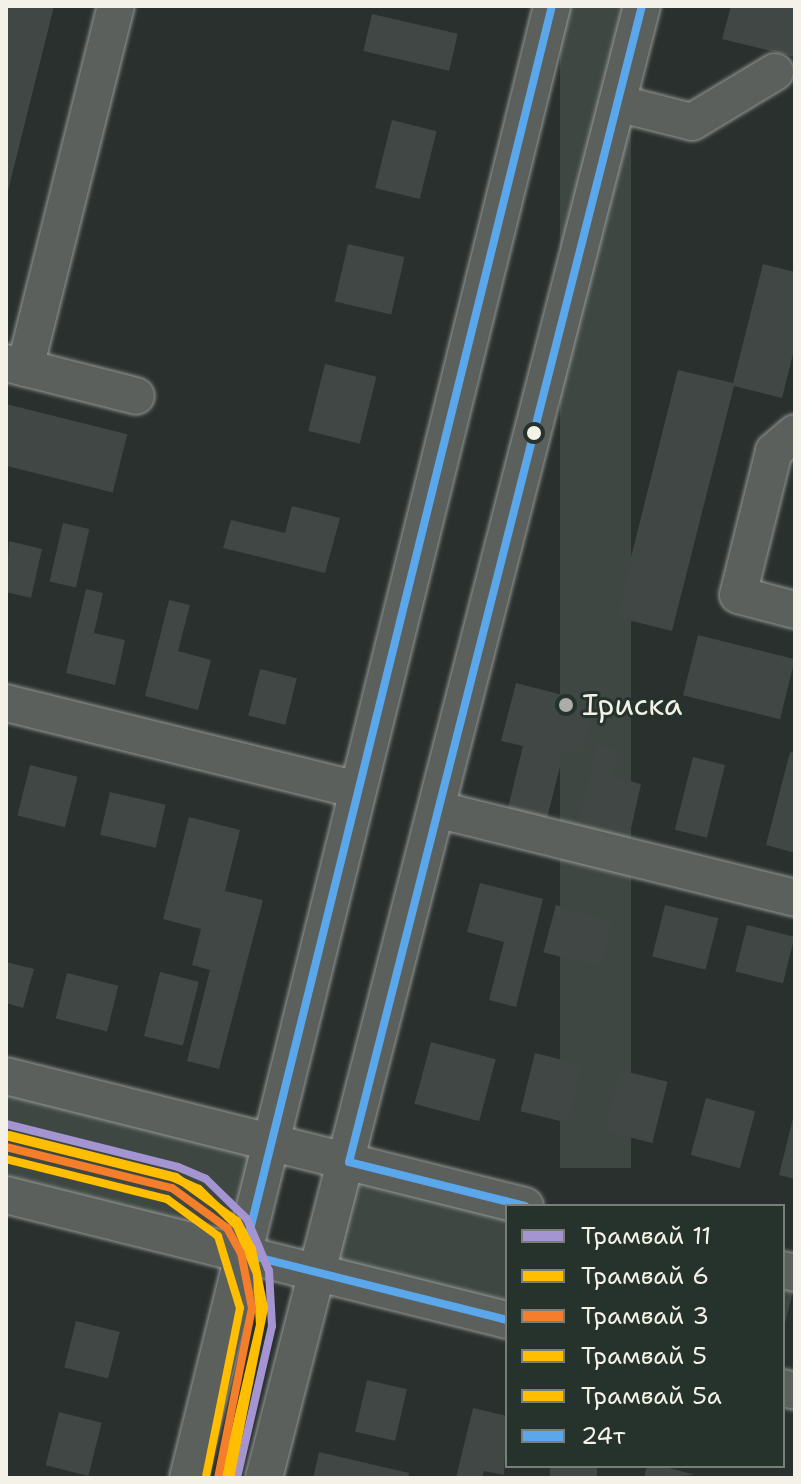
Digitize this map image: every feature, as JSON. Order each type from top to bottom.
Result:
[{"type":"street","points":[[116,6],[16,365],[136,396]]},
{"type":"street","points":[[188,1478],[244,1254],[266,1142],[552,6]]},
{"type":"street","points":[[264,1478],[440,810],[642,6]]},
{"type":"street","points":[[617,103],[692,122],[775,72]]},
{"type":"street","points":[[795,433],[774,451],[738,595],[795,610]]},
{"type":"street","points":[[6,703],[357,790]]},
{"type":"street","points":[[440,810],[795,898]]},
{"type":"street","points":[[6,1076],[517,1204]]},
{"type":"street","points":[[6,1195],[505,1319]]},
{"type":"shaded area","points":[[560,6],[631,6],[631,1168],[560,1168]]},
{"type":"shaded area","points":[[6,1088],[255,1150],[232,1243],[6,1187]]},
{"type":"shaded area","points":[[360,1177],[505,1213],[505,1308],[331,1264]]},
{"type":"shaded area","points":[[785,1282],[795,1285],[785,1324]]},
{"type":"building","points":[[6,6],[54,6],[7,195],[6,195]]},
{"type":"building","points":[[731,6],[795,6],[795,57],[722,39]]},
{"type":"building","points":[[372,14],[458,34],[449,71],[363,51]]},
{"type":"building","points":[[392,120],[437,131],[420,199],[375,188]]},
{"type":"building","points":[[348,244],[405,257],[391,315],[335,301]]},
{"type":"building","points":[[763,264],[795,272],[795,346],[782,398],[734,386],[672,631],[616,617],[678,370],[733,383]]},
{"type":"building","points":[[325,364],[376,377],[360,444],[308,431]]},
{"type":"building","points":[[6,404],[127,434],[113,492],[6,466]]},
{"type":"building","points":[[292,506],[340,518],[325,573],[223,548],[231,520],[285,533]]},
{"type":"building","points":[[63,523],[89,529],[76,588],[50,581]]},
{"type":"building","points":[[9,541],[42,549],[31,598],[6,592]]},
{"type":"building","points":[[86,589],[103,593],[94,633],[125,640],[115,685],[66,673]]},
{"type":"building","points":[[169,600],[190,605],[178,651],[211,660],[198,710],[145,696]]},
{"type":"building","points":[[698,635],[795,659],[780,719],[683,695]]},
{"type":"building","points":[[260,669],[297,678],[285,725],[248,716]]},
{"type":"building","points":[[516,683],[594,703],[582,755],[564,751],[547,818],[508,808],[523,746],[501,741]]},
{"type":"building","points":[[596,745],[619,750],[613,777],[641,784],[630,833],[578,820]]},
{"type":"building","points":[[790,752],[795,753],[795,853],[766,845]]},
{"type":"building","points":[[693,757],[725,765],[707,838],[675,830]]},
{"type":"building","points":[[30,765],[78,777],[65,827],[17,815]]},
{"type":"building","points":[[110,792],[166,805],[156,848],[100,835]]},
{"type":"building","points":[[189,817],[240,830],[225,891],[263,900],[219,1069],[187,1061],[210,970],[192,965],[201,929],[163,919]]},
{"type":"building","points":[[480,883],[543,899],[516,1007],[489,1000],[504,942],[467,932]]},
{"type":"building","points":[[556,905],[613,920],[600,968],[543,952]]},
{"type":"building","points":[[665,905],[718,918],[706,970],[652,956]]},
{"type":"building","points":[[747,925],[795,937],[783,983],[735,972]]},
{"type":"building","points":[[6,962],[34,969],[23,1008],[6,1003]]},
{"type":"building","points":[[160,972],[199,982],[183,1046],[144,1036]]},
{"type":"building","points":[[67,973],[118,986],[107,1031],[56,1019]]},
{"type":"building","points":[[431,1042],[496,1059],[479,1121],[414,1104]]},
{"type":"building","points":[[535,1053],[584,1065],[569,1123],[520,1111]]},
{"type":"building","points":[[620,1070],[668,1082],[652,1143],[605,1131]]},
{"type":"building","points":[[706,1098],[755,1111],[740,1168],[691,1155]]},
{"type":"building","points":[[795,1114],[795,1179],[779,1175]]},
{"type":"building","points":[[76,1321],[120,1332],[108,1378],[64,1368]]},
{"type":"building","points":[[367,1380],[407,1389],[395,1441],[355,1432]]},
{"type":"building","points":[[473,1408],[505,1416],[504,1475],[484,1471],[482,1478],[456,1478]]},
{"type":"building","points":[[59,1412],[102,1423],[88,1476],[46,1465]]},
{"type":"building","points":[[319,1452],[409,1473],[408,1478],[313,1478]]},
{"type":"building","points":[[550,1468],[597,1468],[597,1478],[550,1478]]},
{"type":"building","points":[[646,1468],[669,1468],[695,1475],[644,1478]]},
{"type":"tram line","name":"11","points":[[6,1124],[178,1167],[206,1179],[247,1219],[269,1271],[272,1326],[237,1478]]},
{"type":"tram line","name":"5а","points":[[9,1135],[176,1177],[237,1221],[252,1249],[264,1308],[230,1478]]},
{"type":"tram line","name":"6","points":[[6,1136],[174,1178],[199,1189],[237,1226],[257,1274],[260,1325],[225,1475]]},
{"type":"tram line","name":"3","points":[[6,1147],[172,1188],[227,1228],[241,1253],[252,1308],[218,1478]]},
{"type":"tram line","name":"5","points":[[6,1159],[167,1199],[218,1236],[240,1308],[206,1476]]},
{"type":"transit line","name":"24т","points":[[505,1319],[244,1254],[552,6]]},
{"type":"transit line","name":"24т","points":[[517,1204],[349,1162],[642,6]]},
{"type":"place","name":"Іриска","points":[[566,705]]}]
